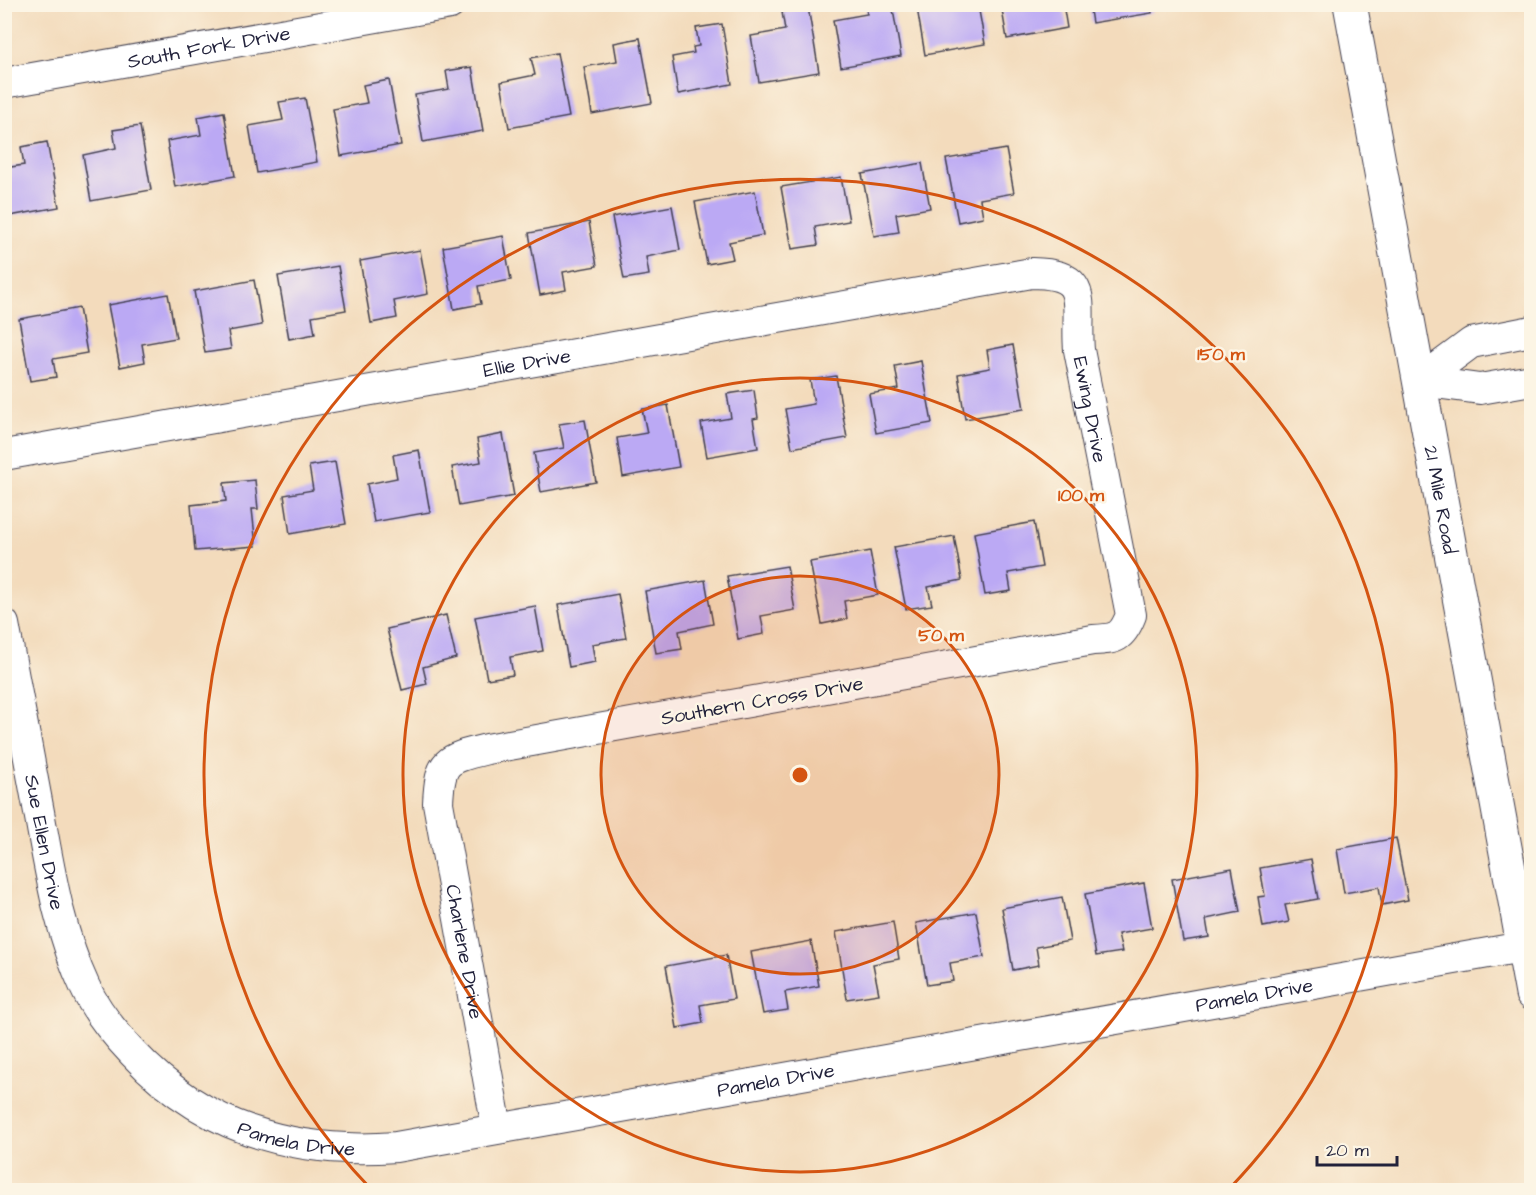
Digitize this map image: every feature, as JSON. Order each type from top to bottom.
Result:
[{"type":"street","name":"South Fork Drive","points":[[4,82],[450,4]]},
{"type":"street","name":"21 Mile Road","points":[[1350,4],[1528,971]]},
{"type":"street","name":"Ellie Drive","points":[[4,455],[1032,273],[1051,273]]},
{"type":"street","name":"Ewing Drive","points":[[1051,273],[1065,276],[1073,284],[1078,299],[1079,350],[1131,615],[1125,630],[1113,639],[1093,640]]},
{"type":"street","points":[[1420,381],[1471,343],[1532,331]]},
{"type":"street","points":[[1420,381],[1480,389],[1532,380]]},
{"type":"street","name":"Sue Ellen Drive","points":[[4,624],[53,888],[71,952],[85,986]]},
{"type":"street","name":"Southern Cross Drive","points":[[439,774],[457,757],[487,749],[1093,640]]},
{"type":"street","name":"Charlene Drive","points":[[439,774],[438,803],[497,1128]]},
{"type":"street","name":"Pamela Drive","points":[[85,986],[113,1030],[160,1079],[202,1109],[260,1135],[293,1144],[362,1149],[396,1147],[1455,961],[1528,971]]},
{"type":"building","points":[[865,4],[892,4],[901,56],[841,67],[833,20],[867,14]]},
{"type":"building","points":[[1001,4],[1063,4],[1067,28],[1007,39]]},
{"type":"building","points":[[1089,4],[1151,4],[1152,13],[1092,23]]},
{"type":"building","points":[[938,5],[978,5],[985,44],[925,55],[917,8]]},
{"type":"building","points":[[808,7],[819,72],[759,82],[751,36],[785,30],[782,12]]},
{"type":"building","points":[[722,24],[732,84],[678,94],[672,57],[694,53],[693,47],[699,46],[696,28]]},
{"type":"building","points":[[640,38],[652,103],[592,114],[584,67],[617,61],[614,43]]},
{"type":"building","points":[[557,53],[569,117],[509,128],[501,82],[535,75],[531,58]]},
{"type":"building","points":[[472,67],[483,131],[423,142],[415,95],[449,89],[446,71]]},
{"type":"building","points":[[389,80],[401,145],[341,156],[333,109],[367,103],[363,85]]},
{"type":"building","points":[[305,98],[317,162],[257,173],[249,126],[283,120],[279,102]]},
{"type":"building","points":[[224,112],[235,176],[175,187],[167,141],[201,135],[198,117]]},
{"type":"building","points":[[140,126],[151,190],[91,201],[83,155],[116,148],[113,130]]},
{"type":"building","points":[[47,142],[59,207],[4,217],[4,168],[24,165],[21,147]]},
{"type":"building","points":[[1006,149],[1014,193],[980,199],[983,217],[958,222],[946,159]]},
{"type":"building","points":[[922,163],[930,208],[896,214],[899,232],[874,236],[862,174]]},
{"type":"building","points":[[841,177],[849,221],[815,227],[818,245],[792,249],[781,187]]},
{"type":"building","points":[[755,191],[763,235],[729,242],[733,259],[707,264],[695,202]]},
{"type":"building","points":[[672,206],[680,250],[646,257],[649,275],[624,279],[612,217]]},
{"type":"building","points":[[589,222],[597,266],[563,272],[566,290],[540,295],[529,233]]},
{"type":"building","points":[[503,236],[511,280],[478,286],[481,304],[454,309],[443,247]]},
{"type":"building","points":[[420,250],[428,294],[394,301],[397,318],[371,323],[360,261]]},
{"type":"building","points":[[338,266],[346,310],[312,316],[315,334],[289,339],[278,276]]},
{"type":"building","points":[[254,280],[262,325],[228,331],[231,349],[205,353],[194,291]]},
{"type":"building","points":[[168,294],[176,338],[142,344],[145,362],[120,367],[108,305]]},
{"type":"building","points":[[79,308],[87,353],[53,359],[56,377],[30,381],[19,319]]},
{"type":"building","points":[[1013,345],[1024,409],[965,419],[958,374],[990,368],[987,350]]},
{"type":"building","points":[[921,361],[932,423],[876,433],[869,394],[899,389],[895,366]]},
{"type":"building","points":[[836,376],[847,438],[792,448],[785,409],[814,404],[810,380]]},
{"type":"building","points":[[754,390],[758,418],[753,419],[758,448],[707,457],[701,423],[731,418],[727,394]]},
{"type":"building","points":[[668,405],[679,467],[623,477],[617,438],[647,433],[642,409]]},
{"type":"building","points":[[585,420],[596,482],[541,492],[534,453],[564,448],[559,424]]},
{"type":"building","points":[[503,434],[514,496],[459,506],[452,467],[481,462],[477,439]]},
{"type":"building","points":[[419,450],[430,512],[374,522],[367,484],[397,478],[393,455]]},
{"type":"building","points":[[335,462],[346,524],[290,534],[284,495],[313,490],[309,466]]},
{"type":"building","points":[[255,480],[258,509],[252,509],[256,546],[195,551],[191,505],[226,501],[224,483]]},
{"type":"building","points":[[1034,522],[1042,567],[1008,573],[1011,591],[985,595],[974,533]]},
{"type":"building","points":[[954,536],[962,580],[928,587],[932,605],[906,609],[894,547]]},
{"type":"building","points":[[870,551],[878,595],[844,601],[847,619],[822,624],[810,562]]},
{"type":"building","points":[[787,566],[795,610],[761,616],[764,634],[738,639],[727,576]]},
{"type":"building","points":[[705,580],[713,624],[679,631],[682,649],[656,653],[645,591]]},
{"type":"building","points":[[618,594],[626,638],[592,644],[595,662],[569,667],[558,605]]},
{"type":"building","points":[[535,606],[543,651],[510,657],[513,675],[487,679],[475,617]]},
{"type":"building","points":[[446,615],[456,658],[423,667],[427,684],[402,690],[387,629]]},
{"type":"building","points":[[1396,838],[1408,900],[1382,905],[1379,887],[1344,893],[1337,849]]},
{"type":"building","points":[[1311,859],[1318,899],[1285,905],[1289,922],[1263,927],[1258,897],[1265,896],[1260,868]]},
{"type":"building","points":[[1232,868],[1240,912],[1206,919],[1209,937],[1183,941],[1172,879]]},
{"type":"building","points":[[1144,883],[1152,928],[1118,934],[1122,952],[1096,956],[1085,894]]},
{"type":"building","points":[[1062,897],[1070,941],[1036,947],[1039,965],[1013,970],[1002,908]]},
{"type":"building","points":[[976,912],[984,957],[950,963],[953,981],[927,985],[916,923]]},
{"type":"building","points":[[893,922],[899,959],[873,964],[879,994],[847,999],[836,932]]},
{"type":"building","points":[[811,941],[819,986],[785,992],[788,1010],[763,1014],[751,952]]},
{"type":"building","points":[[726,955],[734,999],[700,1005],[703,1023],[677,1028],[666,966]]}]
